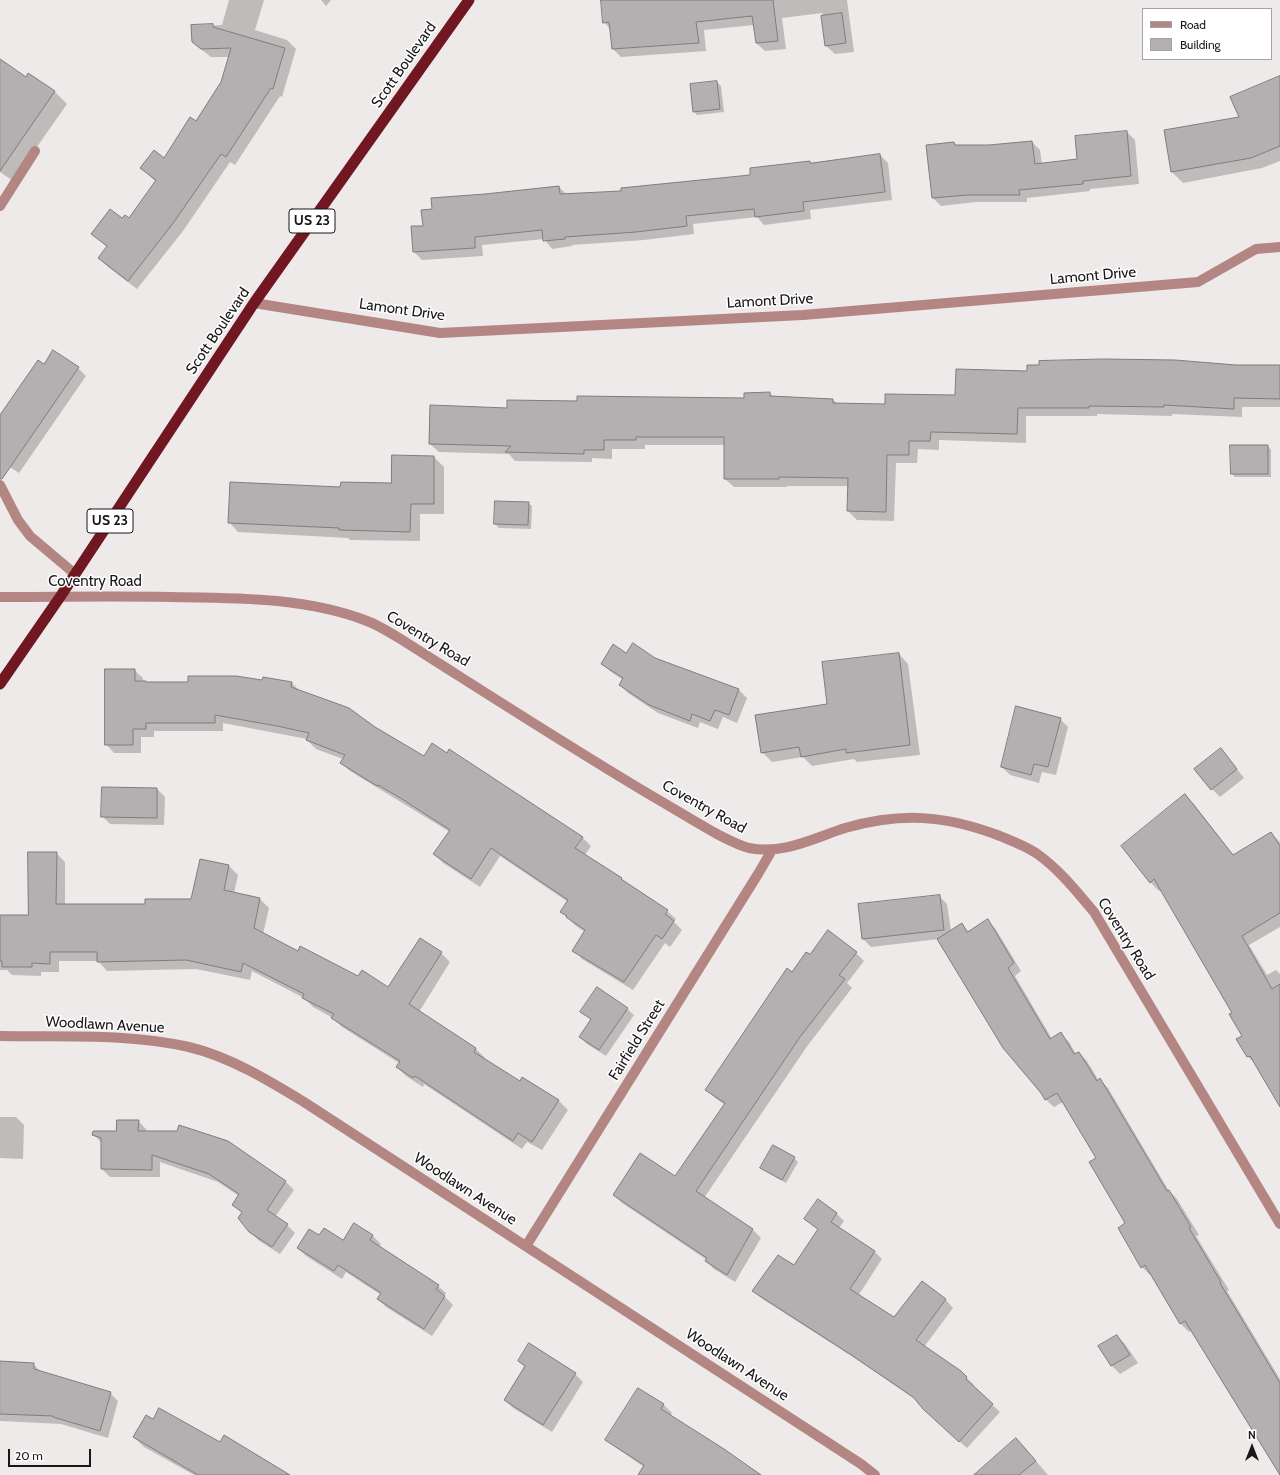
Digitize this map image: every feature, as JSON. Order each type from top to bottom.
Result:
[{"type":"highway","name":"Scott Boulevard","points":[[0,684],[60,597],[254,303],[469,0]]},
{"type":"street","points":[[0,206],[35,150]]},
{"type":"street","name":"Lamont Drive","points":[[254,303],[440,333],[803,315],[1198,282],[1256,249],[1280,247]]},
{"type":"street","points":[[0,485],[18,520],[30,536],[75,574]]},
{"type":"street","name":"Coventry Road","points":[[0,597],[206,597],[286,601],[340,612],[369,621],[400,638],[605,768],[705,827],[727,839],[749,848],[772,850],[794,846],[845,828],[882,819],[912,817],[938,818],[966,824],[1014,842],[1035,853],[1056,869],[1094,912],[1280,1224]]},
{"type":"street","name":"Fairfield Street","points":[[526,1246],[772,850]]},
{"type":"street","name":"Woodlawn Avenue","points":[[0,1036],[106,1037],[138,1039],[190,1048],[221,1058],[261,1076],[304,1102],[854,1459],[875,1475]]},
{"type":"building","points":[[601,0],[773,0],[778,41],[756,43],[752,16],[696,22],[699,43],[612,49],[609,22],[603,23]]},
{"type":"building","points":[[842,13],[846,43],[825,46],[821,16]]},
{"type":"building","points":[[213,24],[213,27],[285,48],[273,89],[271,88],[226,157],[221,154],[174,222],[128,281],[98,258],[107,246],[91,234],[110,209],[122,218],[125,215],[129,218],[156,180],[140,168],[154,150],[164,158],[190,117],[196,121],[221,82],[231,48],[201,49],[192,42],[191,25]]},
{"type":"building","points":[[0,59],[26,77],[28,73],[55,91],[0,171]]},
{"type":"building","points":[[1280,76],[1280,146],[1251,158],[1171,172],[1164,130],[1239,117],[1230,97]]},
{"type":"building","points":[[717,81],[720,109],[693,112],[690,84]]},
{"type":"building","points":[[1127,131],[1131,176],[1083,181],[1083,184],[1019,190],[1020,195],[968,195],[932,198],[926,145],[954,142],[955,145],[989,145],[1032,141],[1035,164],[1077,159],[1075,136]]},
{"type":"building","points":[[880,154],[885,192],[803,202],[804,211],[755,217],[754,209],[686,216],[687,226],[636,232],[565,237],[565,239],[543,241],[542,230],[475,237],[475,248],[413,252],[411,226],[423,226],[421,210],[432,209],[431,198],[559,186],[560,194],[621,191],[621,188],[750,175],[750,168],[810,161],[810,163]]},
{"type":"building","points":[[53,350],[79,367],[2,479],[0,479],[0,415],[38,360],[44,364]]},
{"type":"building","points":[[1103,359],[1175,360],[1236,365],[1280,365],[1280,399],[1234,398],[1234,409],[1164,405],[1164,407],[1089,406],[1089,408],[1018,408],[1017,434],[931,432],[930,441],[909,441],[909,455],[887,455],[886,512],[847,511],[848,478],[779,477],[779,479],[724,479],[724,437],[636,437],[636,440],[604,440],[604,450],[584,450],[584,454],[505,452],[511,446],[429,444],[430,405],[507,408],[507,400],[577,401],[577,396],[744,398],[744,393],[770,392],[770,396],[833,399],[833,403],[885,404],[885,394],[955,395],[956,369],[1027,371],[1027,365],[1039,365],[1039,361]]},
{"type":"building","points":[[1230,445],[1268,445],[1268,474],[1231,474]]},
{"type":"building","points":[[392,455],[434,456],[434,504],[411,504],[410,532],[339,530],[339,528],[228,523],[230,482],[340,487],[341,482],[391,483]]},
{"type":"building","points":[[495,501],[529,502],[528,525],[494,524]]},
{"type":"building","points":[[633,643],[655,658],[739,689],[729,715],[715,710],[710,721],[692,714],[690,721],[649,705],[619,685],[623,678],[601,664],[613,644],[626,653]]},
{"type":"building","points":[[899,653],[910,745],[846,753],[846,749],[801,757],[799,747],[761,753],[755,715],[827,704],[822,662]]},
{"type":"building","points":[[105,669],[135,669],[135,681],[146,682],[188,682],[188,676],[236,676],[262,680],[263,677],[292,682],[291,687],[349,708],[375,727],[424,756],[432,743],[447,753],[449,749],[583,837],[575,848],[668,910],[665,914],[674,921],[662,939],[656,935],[624,982],[572,951],[585,930],[560,912],[568,900],[491,848],[471,879],[433,854],[450,830],[402,799],[378,785],[377,786],[340,763],[345,755],[306,740],[309,733],[215,715],[215,723],[146,723],[146,729],[133,729],[133,745],[105,745]]},
{"type":"building","points":[[1016,706],[1061,718],[1048,767],[1034,764],[1031,775],[1001,767]]},
{"type":"building","points":[[1221,748],[1237,769],[1211,790],[1194,769]]},
{"type":"building","points":[[102,787],[157,788],[157,818],[101,817]]},
{"type":"building","points":[[1185,794],[1233,855],[1271,832],[1280,846],[1280,913],[1242,936],[1272,989],[1280,984],[1280,1107],[1250,1056],[1247,1057],[1236,1039],[1242,1036],[1229,1014],[1232,1013],[1154,879],[1150,883],[1121,846]]},
{"type":"building","points":[[28,852],[57,852],[56,904],[145,904],[145,899],[191,899],[200,859],[229,865],[224,890],[260,898],[254,928],[298,951],[300,946],[358,976],[362,970],[388,987],[420,938],[442,952],[409,1004],[476,1048],[474,1052],[520,1081],[522,1077],[559,1100],[532,1142],[518,1133],[513,1141],[415,1076],[413,1078],[396,1067],[400,1061],[331,1018],[334,1014],[302,998],[304,994],[243,963],[241,972],[186,960],[97,962],[97,952],[50,952],[50,964],[32,963],[32,967],[2,967],[2,961],[0,961],[0,915],[28,915]]},
{"type":"building","points":[[940,895],[944,930],[862,939],[858,904]]},
{"type":"building","points":[[988,919],[1014,963],[1008,968],[1050,1039],[1061,1032],[1074,1054],[1079,1052],[1097,1081],[1100,1078],[1167,1191],[1169,1190],[1191,1227],[1189,1228],[1221,1282],[1220,1283],[1280,1383],[1280,1475],[1185,1321],[1180,1324],[1145,1265],[1141,1268],[1118,1228],[1125,1223],[1089,1162],[1096,1158],[1057,1093],[1045,1100],[1041,1093],[1003,1048],[937,939],[962,923],[967,932]]},
{"type":"building","points":[[828,930],[857,952],[839,975],[845,979],[800,1037],[696,1191],[753,1229],[727,1275],[705,1261],[707,1258],[613,1195],[640,1153],[675,1176],[725,1103],[705,1090],[787,968],[792,972],[806,952],[810,954]]},
{"type":"building","points":[[597,987],[628,1008],[599,1050],[579,1037],[591,1019],[580,1012]]},
{"type":"building","points":[[117,1120],[139,1120],[138,1131],[177,1131],[179,1125],[228,1141],[286,1181],[267,1210],[288,1224],[272,1247],[249,1232],[238,1218],[242,1212],[232,1205],[239,1194],[209,1174],[152,1155],[152,1170],[101,1169],[101,1138],[92,1135],[93,1131],[116,1131]]},
{"type":"building","points":[[773,1145],[795,1157],[782,1180],[760,1168]]},
{"type":"building","points":[[818,1199],[837,1213],[831,1222],[875,1251],[850,1289],[894,1317],[922,1281],[946,1299],[916,1340],[961,1371],[967,1377],[966,1379],[993,1404],[959,1442],[923,1409],[913,1397],[850,1354],[752,1291],[778,1255],[794,1265],[818,1229],[804,1219]]},
{"type":"building","points":[[354,1223],[373,1235],[370,1240],[439,1285],[436,1289],[445,1296],[424,1329],[377,1299],[381,1293],[338,1265],[334,1271],[297,1248],[309,1229],[319,1235],[324,1228],[343,1240]]},
{"type":"building","points":[[1117,1335],[1130,1355],[1111,1366],[1098,1346]]},
{"type":"building","points":[[529,1343],[576,1373],[543,1425],[504,1400],[525,1366],[518,1361]]},
{"type":"building","points":[[0,1361],[34,1363],[34,1369],[111,1392],[100,1431],[53,1416],[0,1414]]},
{"type":"building","points":[[638,1388],[664,1404],[661,1409],[724,1449],[761,1475],[638,1475],[644,1465],[605,1440]]},
{"type":"building","points":[[159,1408],[220,1442],[224,1435],[290,1475],[198,1475],[133,1437],[146,1415],[153,1419]]},
{"type":"building","points":[[1016,1438],[1036,1461],[1019,1475],[974,1475]]}]
